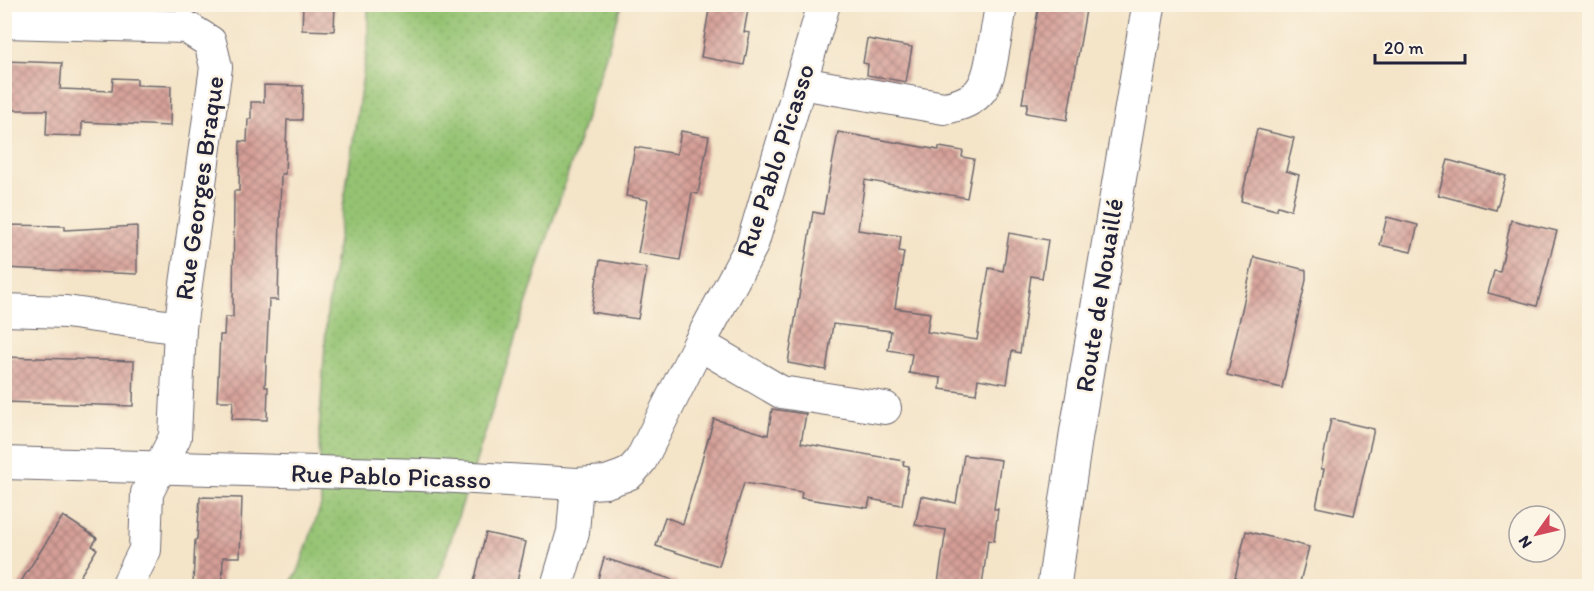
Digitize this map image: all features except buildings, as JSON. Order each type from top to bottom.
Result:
[{"type":"street","name":"Rue Pablo Picasso","points":[[4,463],[420,475],[577,484],[606,482],[630,473],[641,460],[752,245],[824,4]]},
{"type":"street","points":[[801,83],[944,108],[958,106],[972,99],[982,90],[989,76],[1001,4]]},
{"type":"street","name":"Route de Nouaillé","points":[[1054,586],[1076,435],[1149,4]]},
{"type":"street","name":"Rue Georges Braque","points":[[4,22],[186,27],[210,42],[216,67],[180,328],[175,437],[147,493],[145,550],[127,586]]},
{"type":"street","points":[[4,310],[66,312],[180,328]]},
{"type":"street","points":[[699,344],[781,392],[885,408]]},
{"type":"street","points":[[557,586],[573,532],[577,484]]},
{"type":"green space","points":[[368,5],[622,5],[436,586],[288,586],[298,572],[321,505],[319,433],[327,313],[368,42]]}]
